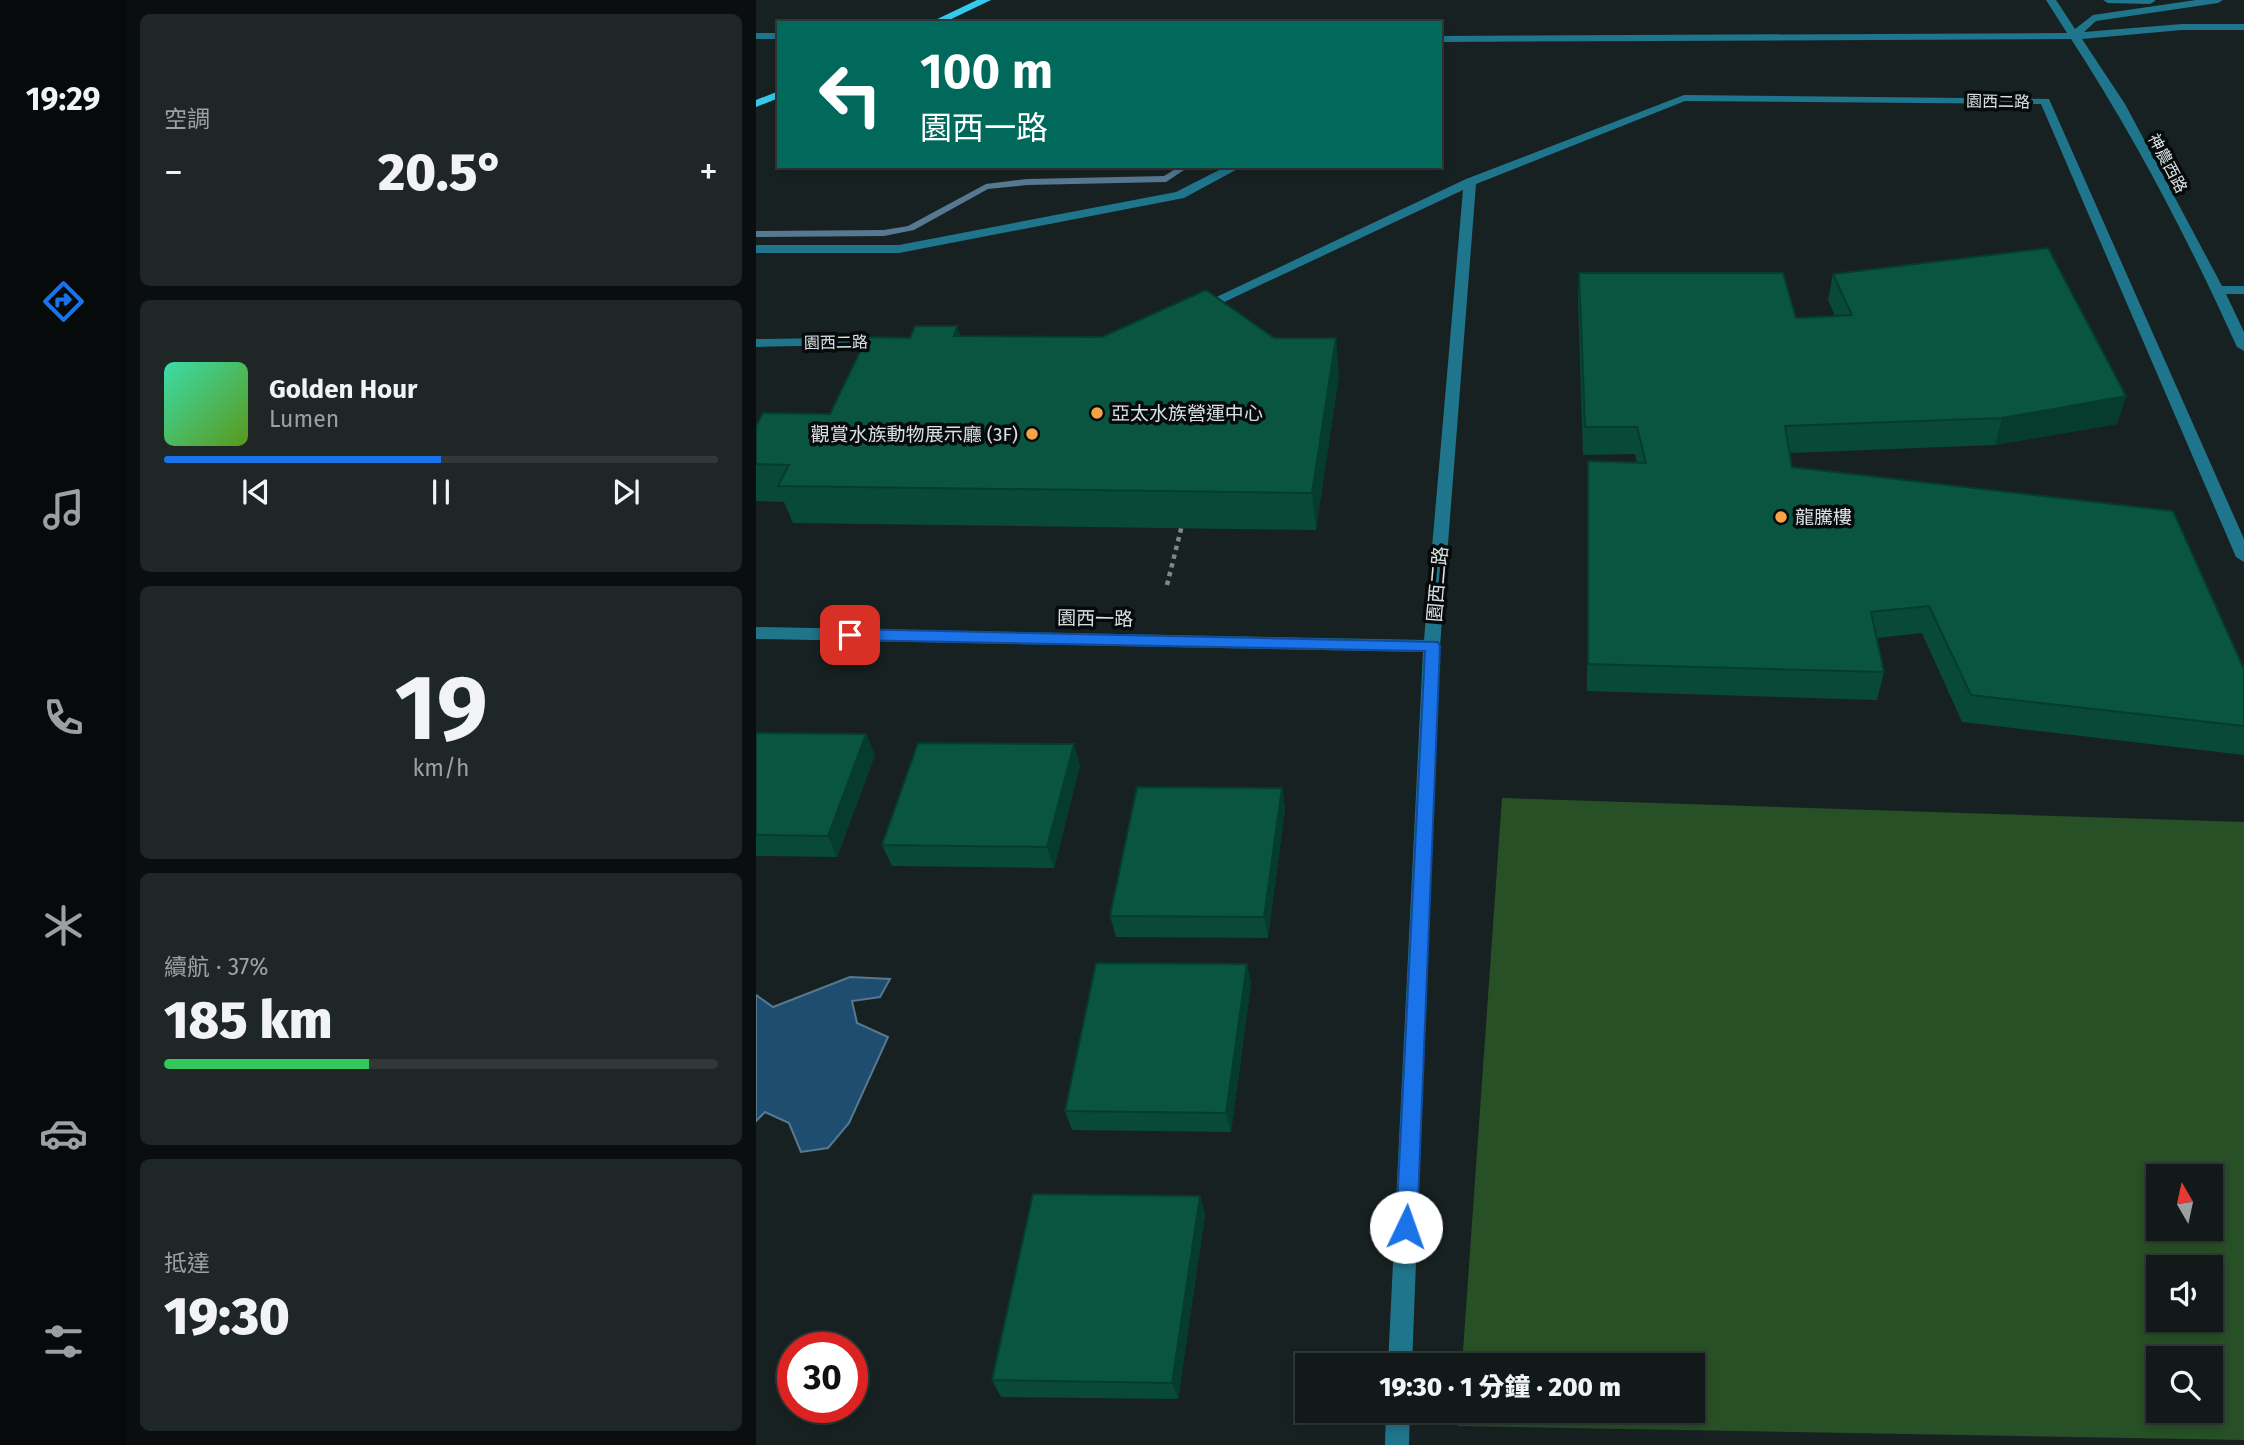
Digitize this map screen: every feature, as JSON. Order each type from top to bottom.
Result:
[{"type":"main road","points":[[939,21],[986,0]]},
{"type":"main road","points":[[756,104],[777,95]]},
{"type":"street","name":"神農西路","points":[[2051,0],[2119,104],[2218,290],[2244,347]]},
{"type":"street","points":[[2108,0],[2214,1]]},
{"type":"street","points":[[2074,36],[2093,18],[2214,1]]},
{"type":"street","points":[[1442,40],[2074,36],[2182,27],[2244,27]]},
{"type":"street","points":[[756,36],[777,36]]},
{"type":"street","name":"園西二路","points":[[1186,315],[1470,182],[1685,97],[2045,101],[2244,557]]},
{"type":"street","points":[[756,250],[899,249],[1180,195],[1233,168]]},
{"type":"street","name":"園西二路","points":[[1401,1353],[1432,646],[1470,182]]},
{"type":"street","points":[[2218,290],[2244,290]]},
{"type":"street","name":"園西二路","points":[[756,343],[905,341]]},
{"type":"street","name":"園西一路","points":[[756,633],[1432,646]]},
{"type":"street","points":[[1397,1445],[1398,1423]]},
{"type":"path","points":[[1167,585],[1184,517]]},
{"type":"green space","points":[[1502,798],[2244,822],[2244,1440],[1458,1426],[1458,1423],[1705,1423],[1705,1353],[1463,1353]]},
{"type":"water","points":[[850,977],[890,979],[880,997],[852,1001],[857,1023],[888,1037],[849,1123],[828,1148],[801,1152],[789,1123],[765,1112],[756,1121],[756,995],[773,1007]]},
{"type":"building","name":"龍騰樓","points":[[2048,248],[2126,396],[2002,418],[1785,426],[1792,467],[2173,511],[2244,669],[2244,726],[1971,695],[1929,606],[1871,612],[1884,672],[1588,664],[1588,461],[1646,463],[1637,427],[1585,427],[1579,273],[1783,273],[1796,318],[1852,315],[1833,274]]},
{"type":"building","name":"亞太水族營運中心","points":[[1206,290],[1274,338],[1336,338],[1312,493],[778,486],[789,465],[756,464],[756,426],[763,413],[830,414],[867,337],[910,338],[915,326],[957,326],[954,336],[1102,337]]},
{"type":"building","points":[[756,733],[866,734],[828,836],[756,835]]},
{"type":"building","points":[[918,743],[1074,744],[1047,847],[882,845]]},
{"type":"building","points":[[1137,787],[1282,788],[1264,917],[1110,916]]},
{"type":"building","points":[[1096,963],[1247,964],[1226,1113],[1065,1111]]},
{"type":"building","points":[[1033,1194],[1200,1196],[1172,1383],[992,1380]]},
{"type":"waterway","points":[[756,234],[884,233],[911,228],[986,187],[1027,182],[1166,179],[1183,168]]},
{"type":"place","name":"亞太水族營運中心","points":[[1097,413]]},
{"type":"place","name":"觀賞水族動物展示廳 (3F)","points":[[1032,434]]},
{"type":"place","name":"龍騰樓","points":[[1781,517]]},
{"type":"route","points":[[850,635],[1432,646],[1406,1227]]}]
